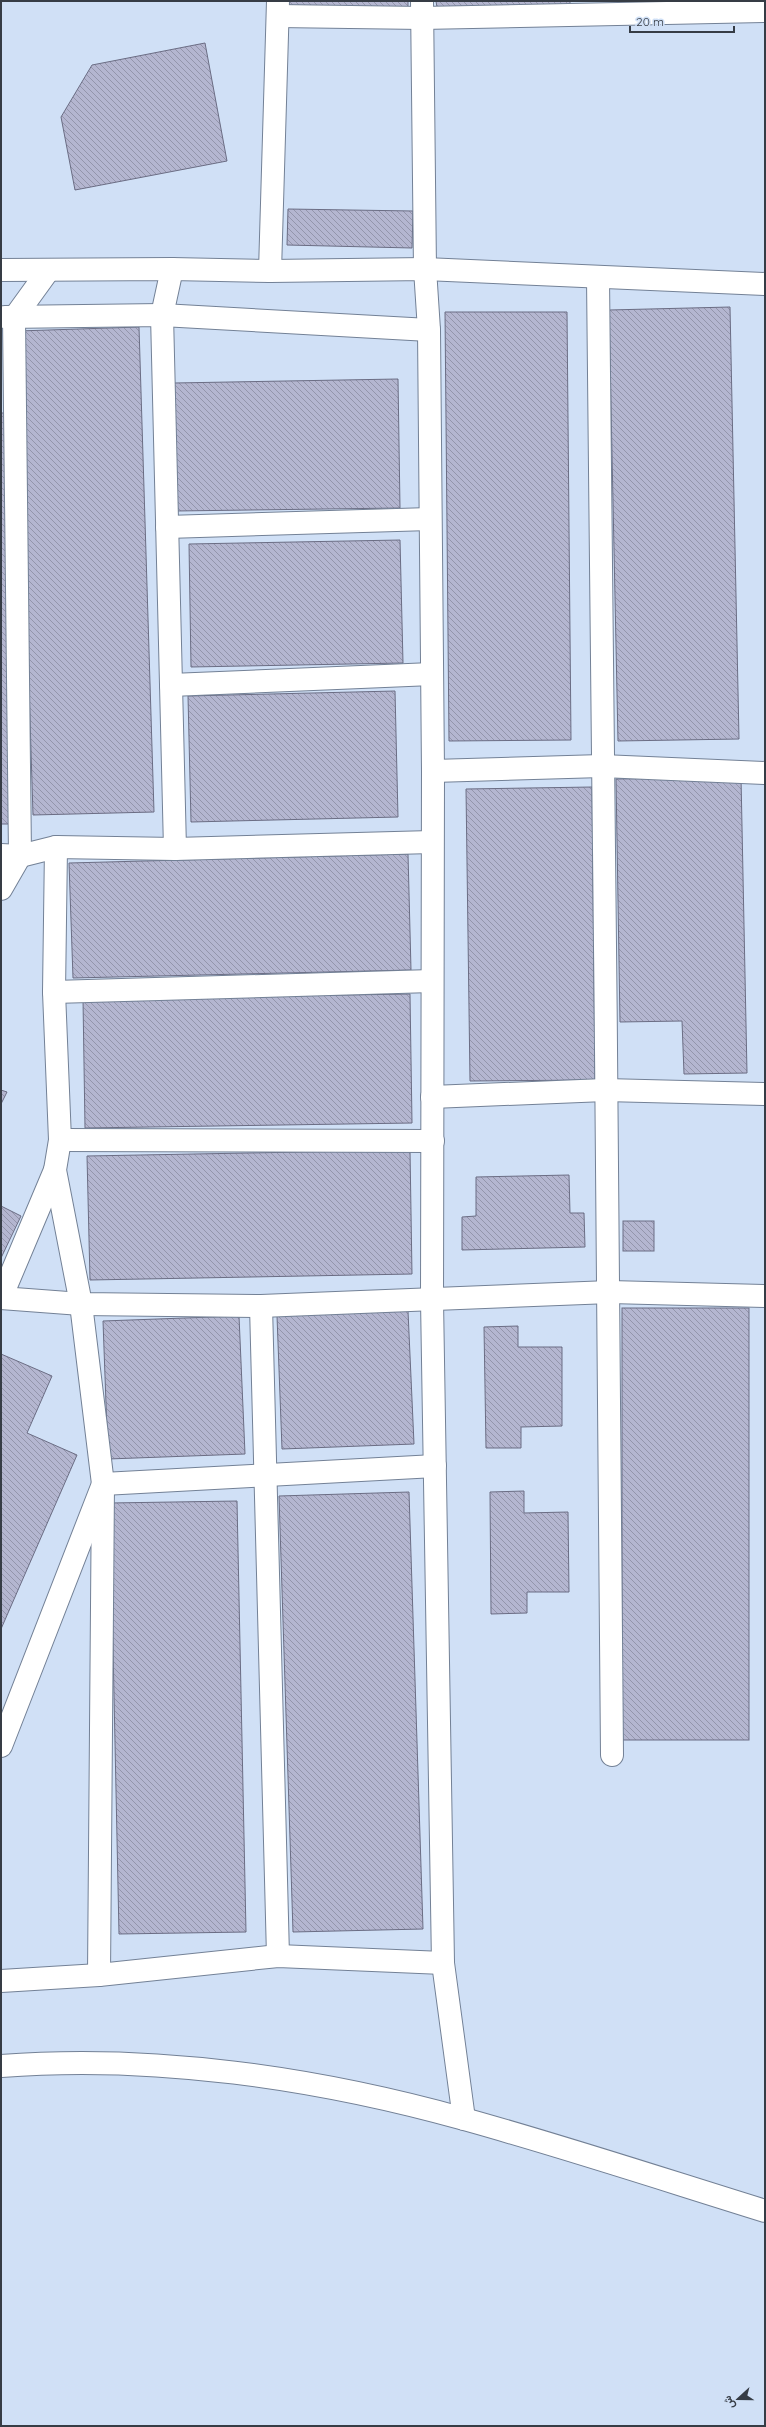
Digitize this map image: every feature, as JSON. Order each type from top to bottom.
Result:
[{"type":"street","points":[[270,271],[278,8],[422,9],[599,7],[765,10]]},
{"type":"street","points":[[422,9],[426,269],[429,330],[433,772],[432,1300],[442,1963],[464,2119]]},
{"type":"street","points":[[172,269],[162,315],[175,848]]},
{"type":"street","points":[[1,270],[48,271],[172,269],[270,271],[426,269],[598,278],[765,284]]},
{"type":"street","points":[[1,890],[10,855],[8,317],[48,271]]},
{"type":"street","points":[[598,278],[605,1090],[610,1292],[612,1755]]},
{"type":"street","points":[[8,317],[162,315],[429,330]]},
{"type":"street","points":[[167,526],[430,519]]},
{"type":"street","points":[[171,685],[432,674]]},
{"type":"street","points":[[433,772],[602,766],[765,773]]},
{"type":"street","points":[[10,855],[56,847],[175,848],[432,842]]},
{"type":"street","points":[[56,847],[54,992],[60,1140],[55,1170],[1,1298],[81,1304],[261,1306],[610,1292],[765,1296]]},
{"type":"street","points":[[54,992],[432,981]]},
{"type":"street","points":[[432,1097],[605,1090],[765,1094]]},
{"type":"street","points":[[60,1140],[432,1141]]},
{"type":"street","points":[[55,1170],[81,1304],[103,1484],[99,1975]]},
{"type":"street","points":[[261,1306],[278,1956]]},
{"type":"street","points":[[103,1484],[265,1474],[435,1466]]},
{"type":"street","points":[[1,1746],[6,1721],[103,1484]]},
{"type":"street","points":[[1,1980],[99,1975],[278,1956],[442,1963]]},
{"type":"street","points":[[1,2066],[90,2063],[165,2067],[240,2075],[383,2099],[464,2119],[765,2211]]},
{"type":"building","points":[[285,1],[408,1],[408,8],[285,7]]},
{"type":"building","points":[[436,1],[570,1],[570,6],[437,8]]},
{"type":"building","points":[[205,43],[227,161],[75,190],[61,117],[92,65]]},
{"type":"building","points":[[288,209],[413,211],[412,248],[287,245]]},
{"type":"building","points":[[730,307],[739,739],[618,741],[609,310]]},
{"type":"building","points":[[445,312],[567,312],[571,740],[449,741]]},
{"type":"building","points":[[139,327],[154,812],[33,815],[18,331]]},
{"type":"building","points":[[398,379],[400,508],[176,511],[174,383]]},
{"type":"building","points":[[1,413],[12,413],[17,824],[1,824]]},
{"type":"building","points":[[400,540],[403,663],[191,667],[189,544]]},
{"type":"building","points":[[395,691],[398,817],[191,822],[188,696]]},
{"type":"building","points":[[741,777],[747,1073],[684,1074],[682,1021],[620,1022],[616,779]]},
{"type":"building","points":[[592,787],[595,1080],[470,1081],[466,789]]},
{"type":"building","points":[[408,854],[411,970],[73,978],[69,863]]},
{"type":"building","points":[[410,994],[412,1123],[85,1128],[83,999]]},
{"type":"building","points":[[1,1090],[7,1092],[1,1104]]},
{"type":"building","points":[[410,1150],[412,1274],[90,1280],[87,1156]]},
{"type":"building","points":[[569,1175],[570,1213],[584,1213],[585,1247],[462,1250],[462,1217],[476,1216],[476,1177]]},
{"type":"building","points":[[1,1206],[21,1216],[1,1258]]},
{"type":"building","points":[[623,1221],[654,1221],[654,1251],[623,1251]]},
{"type":"building","points":[[622,1308],[749,1308],[749,1740],[622,1740]]},
{"type":"building","points":[[408,1311],[414,1444],[282,1449],[277,1316]]},
{"type":"building","points":[[239,1316],[245,1454],[108,1459],[103,1321]]},
{"type":"building","points":[[518,1326],[518,1347],[562,1347],[562,1426],[521,1427],[521,1448],[486,1448],[484,1327]]},
{"type":"building","points":[[1,1354],[52,1376],[27,1433],[77,1455],[1,1629]]},
{"type":"building","points":[[524,1491],[524,1513],[568,1512],[569,1592],[527,1592],[527,1613],[491,1614],[490,1492]]},
{"type":"building","points":[[409,1492],[423,1929],[293,1932],[279,1496]]},
{"type":"building","points":[[237,1501],[246,1932],[119,1934],[110,1503]]}]
